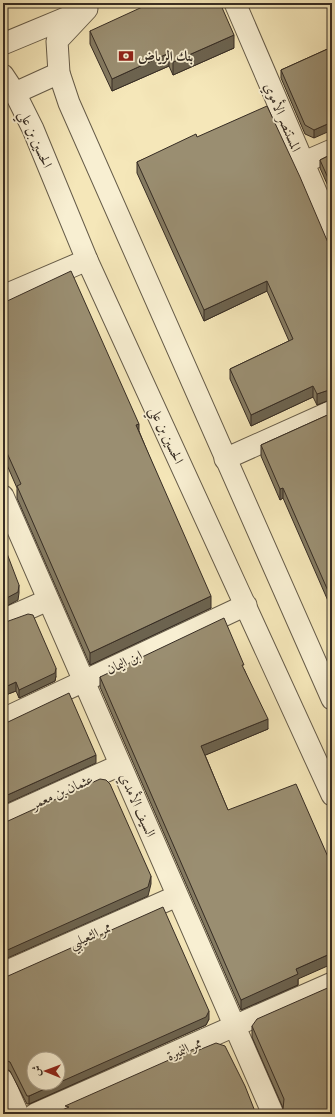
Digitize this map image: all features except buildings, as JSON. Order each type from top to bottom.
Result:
[{"type":"street","name":"المستنصر الأموي","points":[[235,3],[302,163],[332,230]]},
{"type":"street","points":[[3,44],[93,6]]},
{"type":"street","points":[[93,6],[57,41],[59,73],[69,103],[332,699]]},
{"type":"street","points":[[15,93],[59,73]]},
{"type":"street","name":"الحسين بن علي","points":[[3,75],[15,93],[32,129],[88,260],[332,795]]},
{"type":"street","points":[[302,163],[332,150]]},
{"type":"street","points":[[3,296],[88,260]]},
{"type":"street","points":[[225,459],[332,411]]},
{"type":"street","name":"السيف الأمدي","points":[[3,496],[272,1114]]},
{"type":"street","points":[[3,620],[48,600]]},
{"type":"street","name":"ابن اليمان","points":[[3,719],[246,605]]},
{"type":"street","name":"عثمان بن معمر","points":[[3,818],[120,765]]},
{"type":"street","name":"ممر الثعيلبي","points":[[3,973],[177,896]]},
{"type":"street","name":"ممر النميرة","points":[[36,1114],[332,983]]},
{"type":"street","points":[[3,1080],[18,1114]]},
{"type":"place","name":"بنك الرياض","points":[[126,56]]}]
